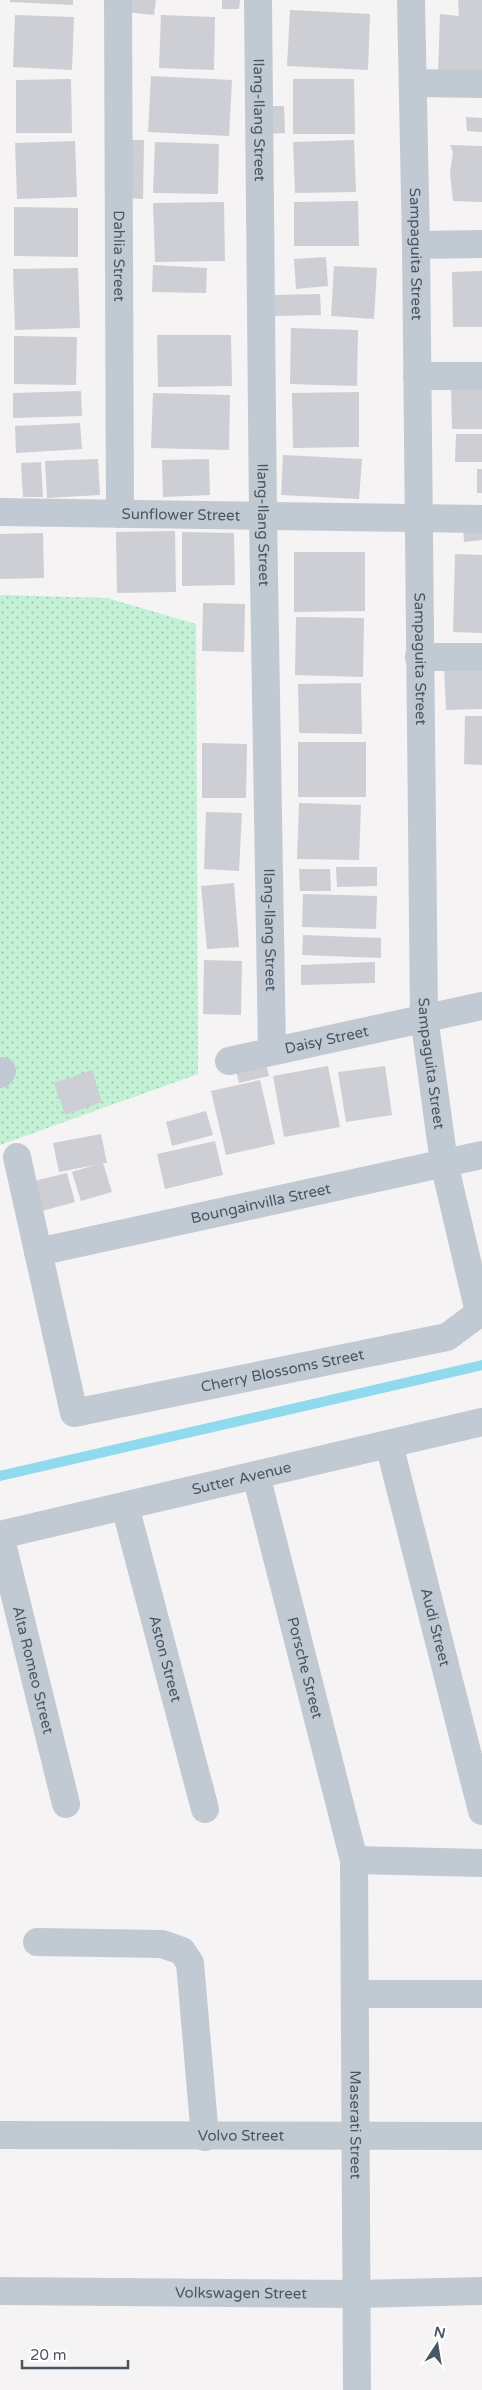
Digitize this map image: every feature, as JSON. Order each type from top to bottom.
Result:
[{"type":"street","name":"Dahlia Street","points":[[118,0],[120,514]]},
{"type":"street","name":"Ilang-Ilang Street","points":[[258,0],[263,518],[272,1051]]},
{"type":"street","name":"Sampaguita Street","points":[[411,0],[416,245],[424,1017],[444,1163],[481,1311]]},
{"type":"street","points":[[413,83],[482,84]]},
{"type":"street","points":[[416,245],[482,244]]},
{"type":"street","points":[[417,376],[482,376]]},
{"type":"street","name":"Sunflower Street","points":[[0,512],[263,518],[482,519]]},
{"type":"street","points":[[419,658],[482,657]]},
{"type":"street","name":"Daisy Street","points":[[229,1061],[424,1017],[482,1006]]},
{"type":"street","name":"Boungainvilla Street","points":[[38,1252],[482,1155]]},
{"type":"street","points":[[17,1157],[38,1252]]},
{"type":"street","name":"Cherry Blossoms Street","points":[[38,1252],[74,1413],[448,1337],[481,1311]]},
{"type":"street","name":"Sutter Avenue","points":[[0,1535],[482,1422]]},
{"type":"street","name":"Audi Street","points":[[389,1444],[482,1811]]},
{"type":"street","name":"Porsche Street","points":[[256,1475],[354,1860]]},
{"type":"street","name":"Aston Street","points":[[125,1506],[205,1809]]},
{"type":"street","name":"Alta Romeo Street","points":[[0,1535],[66,1804]]},
{"type":"street","points":[[354,1860],[482,1863]]},
{"type":"street","name":"Maserati Street","points":[[354,1860],[357,2390]]},
{"type":"street","points":[[37,1942],[162,1944],[182,1951],[190,1963],[205,2137]]},
{"type":"street","points":[[356,1994],[482,1994]]},
{"type":"street","name":"Volvo Street","points":[[0,2135],[205,2137],[482,2136]]},
{"type":"street","name":"Volkswagen Street","points":[[0,2291],[357,2294],[482,2291]]},
{"type":"green space","points":[[0,595],[107,598],[196,624],[198,1074],[0,1145]]},
{"type":"building","points":[[10,0],[73,0],[73,5],[10,2]]},
{"type":"building","points":[[127,0],[156,0],[154,15],[126,12]]},
{"type":"building","points":[[222,0],[240,0],[239,9],[222,9]]},
{"type":"building","points":[[458,0],[482,0],[482,71],[438,73],[440,14],[459,16]]},
{"type":"building","points":[[290,10],[370,14],[368,70],[287,66]]},
{"type":"building","points":[[15,15],[74,17],[72,70],[13,67]]},
{"type":"building","points":[[161,15],[215,17],[214,70],[159,68]]},
{"type":"building","points":[[151,76],[232,80],[229,136],[148,132]]},
{"type":"building","points":[[71,79],[72,133],[16,133],[16,80]]},
{"type":"building","points":[[293,79],[354,79],[355,134],[293,134]]},
{"type":"building","points":[[267,106],[284,106],[285,133],[268,134]]},
{"type":"building","points":[[466,117],[482,118],[482,132],[467,131]]},
{"type":"building","points":[[125,140],[144,140],[143,199],[125,198]]},
{"type":"building","points":[[354,140],[356,192],[295,193],[293,142]]},
{"type":"building","points":[[75,141],[77,197],[17,199],[15,143]]},
{"type":"building","points":[[155,142],[219,144],[218,194],[153,193]]},
{"type":"building","points":[[450,145],[482,146],[482,202],[453,201],[450,173],[453,152]]},
{"type":"building","points":[[358,201],[359,246],[294,246],[294,202]]},
{"type":"building","points":[[224,202],[225,261],[155,262],[153,203]]},
{"type":"building","points":[[14,207],[78,208],[78,257],[14,256]]},
{"type":"building","points":[[326,257],[328,286],[296,289],[294,259]]},
{"type":"building","points":[[153,265],[207,268],[206,293],[152,292]]},
{"type":"building","points":[[334,266],[377,268],[374,319],[331,316]]},
{"type":"building","points":[[78,268],[80,328],[15,330],[13,269]]},
{"type":"building","points":[[482,271],[482,327],[453,327],[452,272]]},
{"type":"building","points":[[320,294],[321,315],[274,316],[274,295]]},
{"type":"building","points":[[291,328],[358,330],[357,386],[290,384]]},
{"type":"building","points":[[157,335],[231,335],[232,386],[158,387]]},
{"type":"building","points":[[14,336],[77,337],[76,385],[14,384]]},
{"type":"building","points":[[451,387],[482,387],[482,429],[452,429]]},
{"type":"building","points":[[81,391],[82,416],[13,418],[13,393]]},
{"type":"building","points":[[359,392],[359,447],[293,448],[292,393]]},
{"type":"building","points":[[153,393],[230,395],[229,450],[151,448]]},
{"type":"building","points":[[80,423],[82,449],[16,453],[15,426]]},
{"type":"building","points":[[456,434],[482,434],[482,462],[455,462]]},
{"type":"building","points":[[283,455],[362,459],[359,499],[281,495]]},
{"type":"building","points":[[98,459],[100,495],[47,498],[45,461]]},
{"type":"building","points":[[209,459],[210,495],[163,497],[162,460]]},
{"type":"building","points":[[41,462],[43,497],[23,497],[21,463]]},
{"type":"building","points":[[477,469],[482,469],[482,493],[477,493]]},
{"type":"building","points":[[482,525],[482,540],[464,542],[463,527]]},
{"type":"building","points":[[175,531],[176,592],[117,593],[116,532]]},
{"type":"building","points":[[182,532],[234,533],[235,585],[182,586]]},
{"type":"building","points":[[43,533],[44,578],[0,579],[0,534]]},
{"type":"building","points":[[294,552],[365,552],[365,611],[294,612]]},
{"type":"building","points":[[455,554],[482,555],[482,633],[453,632]]},
{"type":"building","points":[[203,603],[245,604],[244,652],[202,651]]},
{"type":"building","points":[[296,617],[364,618],[363,677],[295,675]]},
{"type":"building","points":[[482,666],[482,709],[446,710],[444,667]]},
{"type":"building","points":[[361,683],[362,734],[299,733],[298,684]]},
{"type":"building","points":[[465,716],[482,716],[482,765],[464,764]]},
{"type":"building","points":[[298,742],[366,742],[366,797],[298,797]]},
{"type":"building","points":[[202,743],[247,744],[246,798],[202,798]]},
{"type":"building","points":[[299,803],[361,805],[359,860],[297,859]]},
{"type":"building","points":[[206,812],[242,813],[239,871],[204,869]]},
{"type":"building","points":[[336,867],[377,867],[377,886],[337,887]]},
{"type":"building","points":[[299,869],[330,869],[331,891],[300,891]]},
{"type":"building","points":[[234,883],[239,947],[207,949],[201,886]]},
{"type":"building","points":[[303,894],[377,896],[376,929],[302,927]]},
{"type":"building","points":[[303,935],[381,938],[381,958],[302,955]]},
{"type":"building","points":[[204,960],[242,961],[241,1015],[203,1014]]},
{"type":"building","points":[[375,962],[375,983],[301,985],[301,965]]},
{"type":"building","points":[[265,1059],[269,1076],[239,1083],[235,1067]]},
{"type":"building","points":[[328,1066],[340,1127],[284,1137],[273,1076]]},
{"type":"building","points":[[385,1066],[392,1115],[346,1122],[338,1072]]},
{"type":"building","points":[[92,1070],[102,1102],[65,1115],[54,1083]]},
{"type":"building","points":[[260,1080],[275,1144],[226,1155],[211,1091]]},
{"type":"building","points":[[206,1111],[213,1135],[172,1146],[166,1122]]},
{"type":"building","points":[[101,1134],[107,1163],[103,1163],[112,1192],[81,1201],[72,1172],[95,1165],[59,1172],[53,1143]]},
{"type":"building","points":[[215,1141],[223,1175],[165,1189],[157,1154]]},
{"type":"building","points":[[67,1173],[75,1202],[42,1211],[34,1181]]},
{"type":"waterway","points":[[0,1476],[482,1365]]}]
